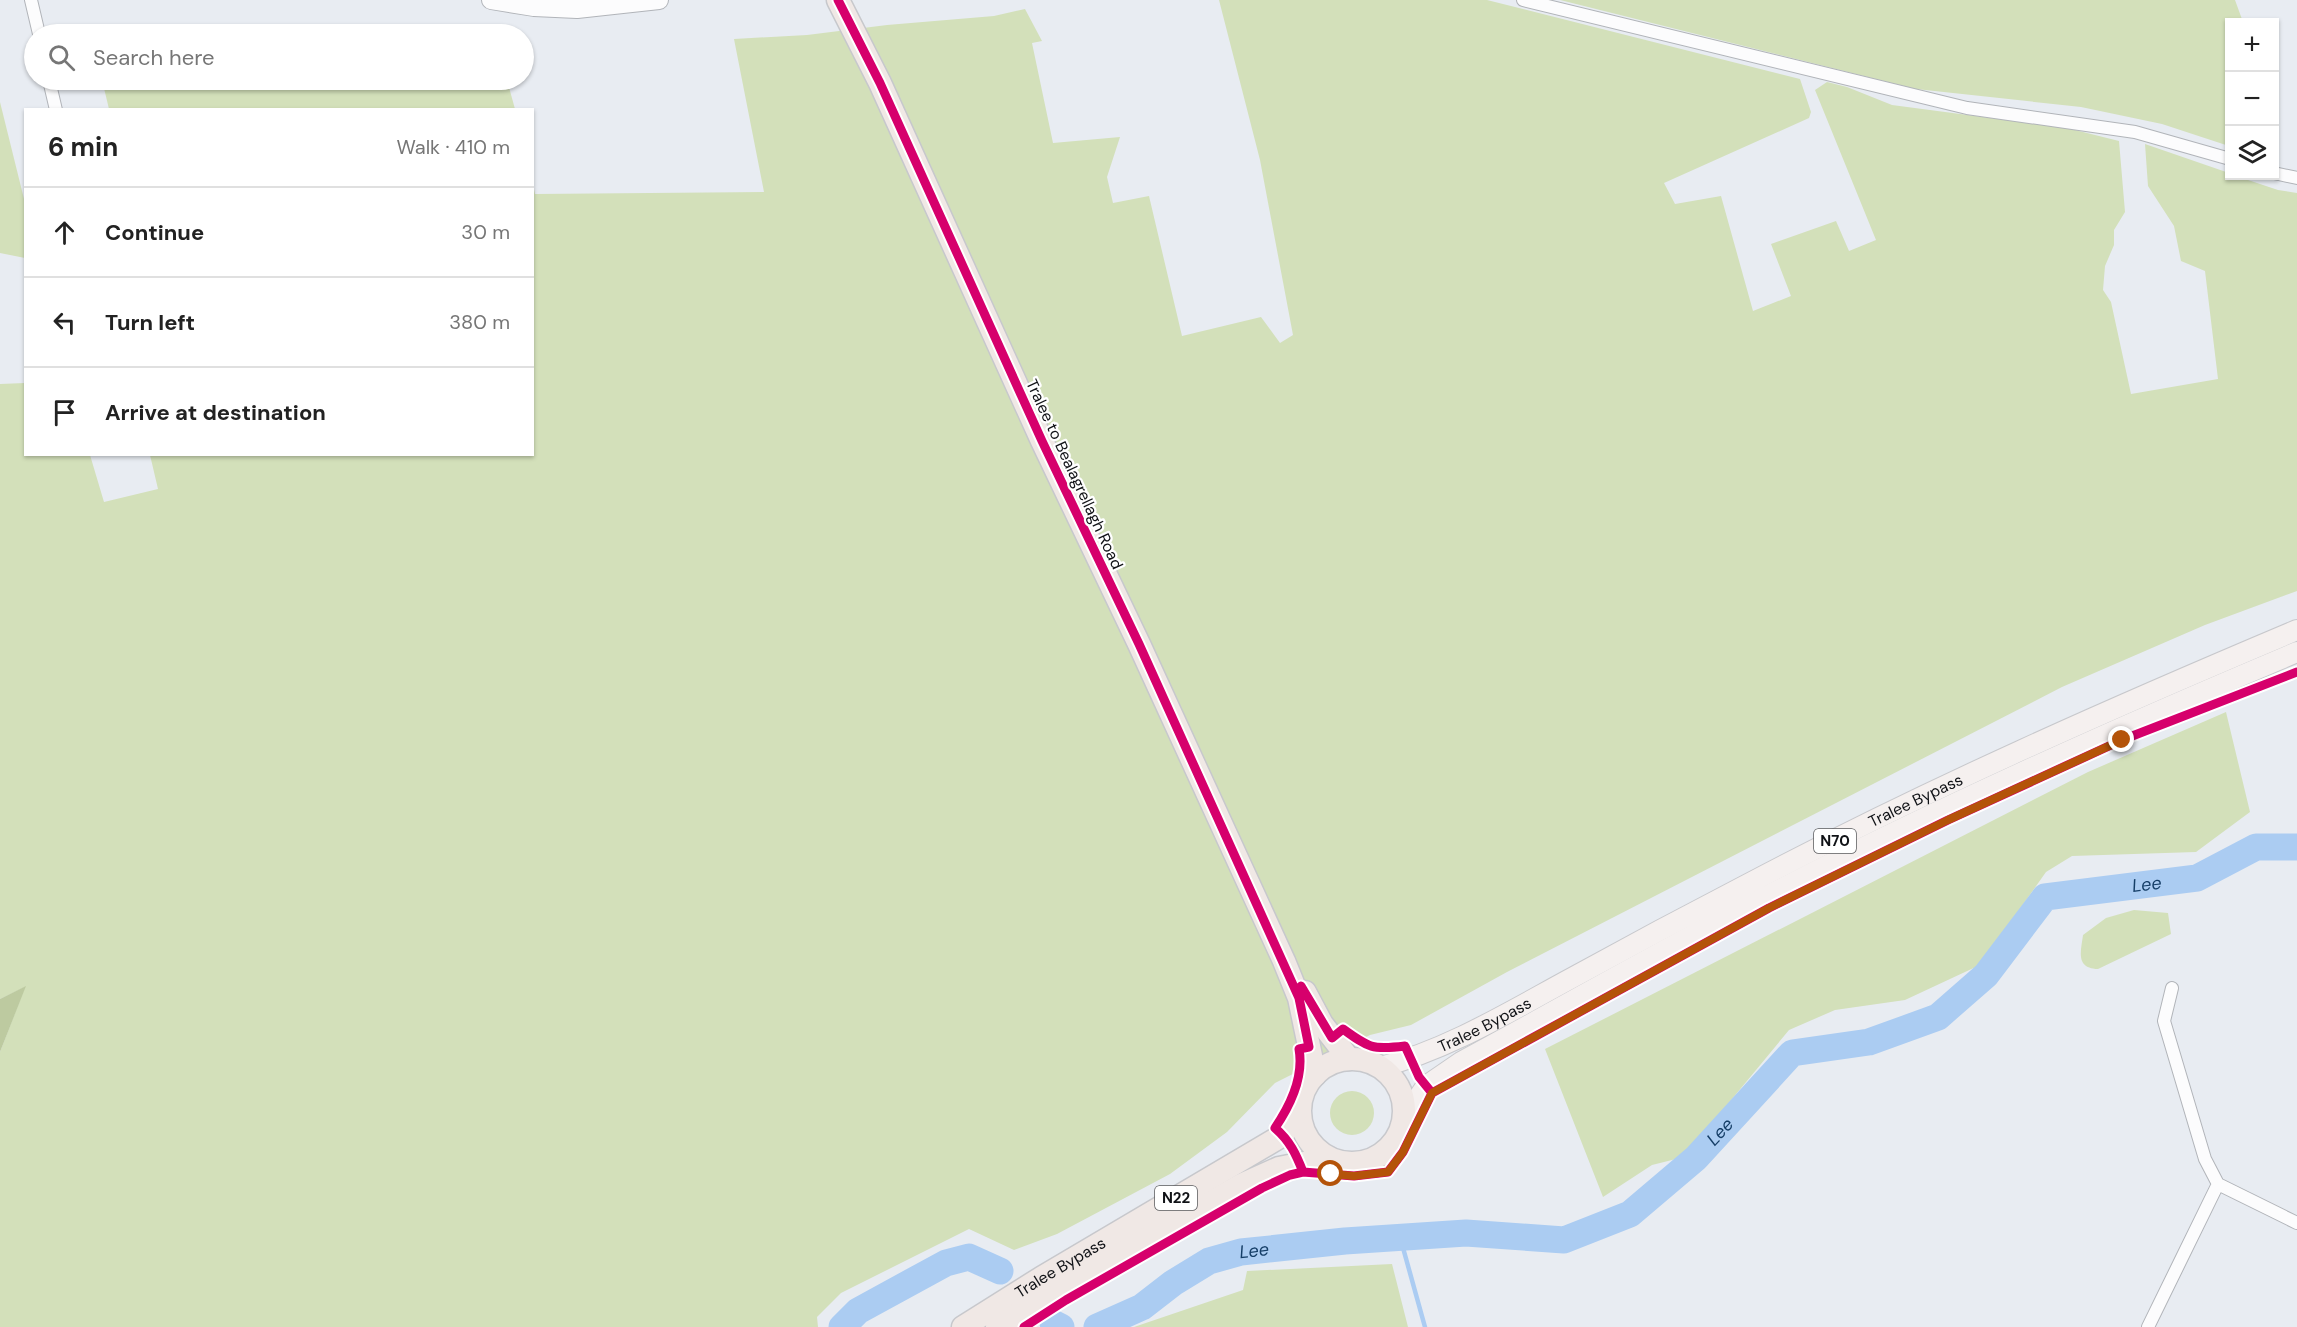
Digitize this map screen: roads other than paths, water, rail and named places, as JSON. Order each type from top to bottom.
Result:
[{"type":"highway","name":"Tralee to Bealagrellagh Road","points":[[838,0],[880,83],[1042,441],[1139,644],[1284,961],[1299,998],[1315,1075]]},
{"type":"highway","name":"Tralee to Bealagrellagh Road","points":[[1284,961],[1309,998],[1322,1024],[1349,1059]]},
{"type":"highway","points":[[1315,1075],[1331,1064],[1349,1059],[1366,1060],[1381,1067],[1392,1077],[1400,1090],[1404,1104],[1404,1119]]},
{"type":"highway","name":"N22","points":[[1300,1106],[1304,1090],[1315,1075]]},
{"type":"highway","points":[[1300,1106],[1301,1121],[1306,1136],[1316,1149],[1329,1158]]},
{"type":"highway","name":"Tralee Bypass","points":[[963,1327],[1004,1316],[1048,1284],[1283,1135],[1300,1106]]},
{"type":"highway","name":"N22","points":[[1329,1158],[1345,1163],[1363,1162],[1379,1156],[1395,1140],[1404,1119]]},
{"type":"highway","name":"Tralee Bypass","points":[[1048,1284],[1241,1185],[1279,1168],[1329,1158]]},
{"type":"main road","name":"Tralee Bypass","points":[[1381,1067],[1430,1053],[1754,881],[1931,794],[2110,709],[2297,630]]},
{"type":"main road","name":"Tralee Bypass","points":[[1404,1119],[1426,1086],[1461,1062],[1762,898],[1938,811],[2116,728],[2297,652]]},
{"type":"street","points":[[31,0],[37,24]]},
{"type":"street","points":[[491,0],[534,7],[577,9],[659,0]]},
{"type":"street","points":[[1523,0],[1967,108],[2135,132],[2225,158]]},
{"type":"street","points":[[51,90],[56,108]]},
{"type":"street","points":[[2279,174],[2297,178]]},
{"type":"street","points":[[2172,988],[2164,1021],[2205,1158],[2218,1184],[2297,1223]]},
{"type":"street","points":[[2148,1327],[2218,1184]]},
{"type":"waterway","name":"Lee","points":[[1097,1327],[1142,1307],[1173,1283],[1209,1261],[1241,1252],[1345,1241],[1466,1233],[1564,1240],[1630,1214],[1696,1158],[1792,1053],[1869,1042],[1938,1017],[1986,975],[2045,897],[2197,878],[2256,847],[2297,847]]},
{"type":"waterway","points":[[1400,1237],[1425,1327]]},
{"type":"waterway","name":"Lee","points":[[842,1327],[858,1311],[946,1263],[969,1257],[1000,1271]]},
{"type":"waterway","name":"Lee","points":[[1053,1323],[1061,1327]]}]
